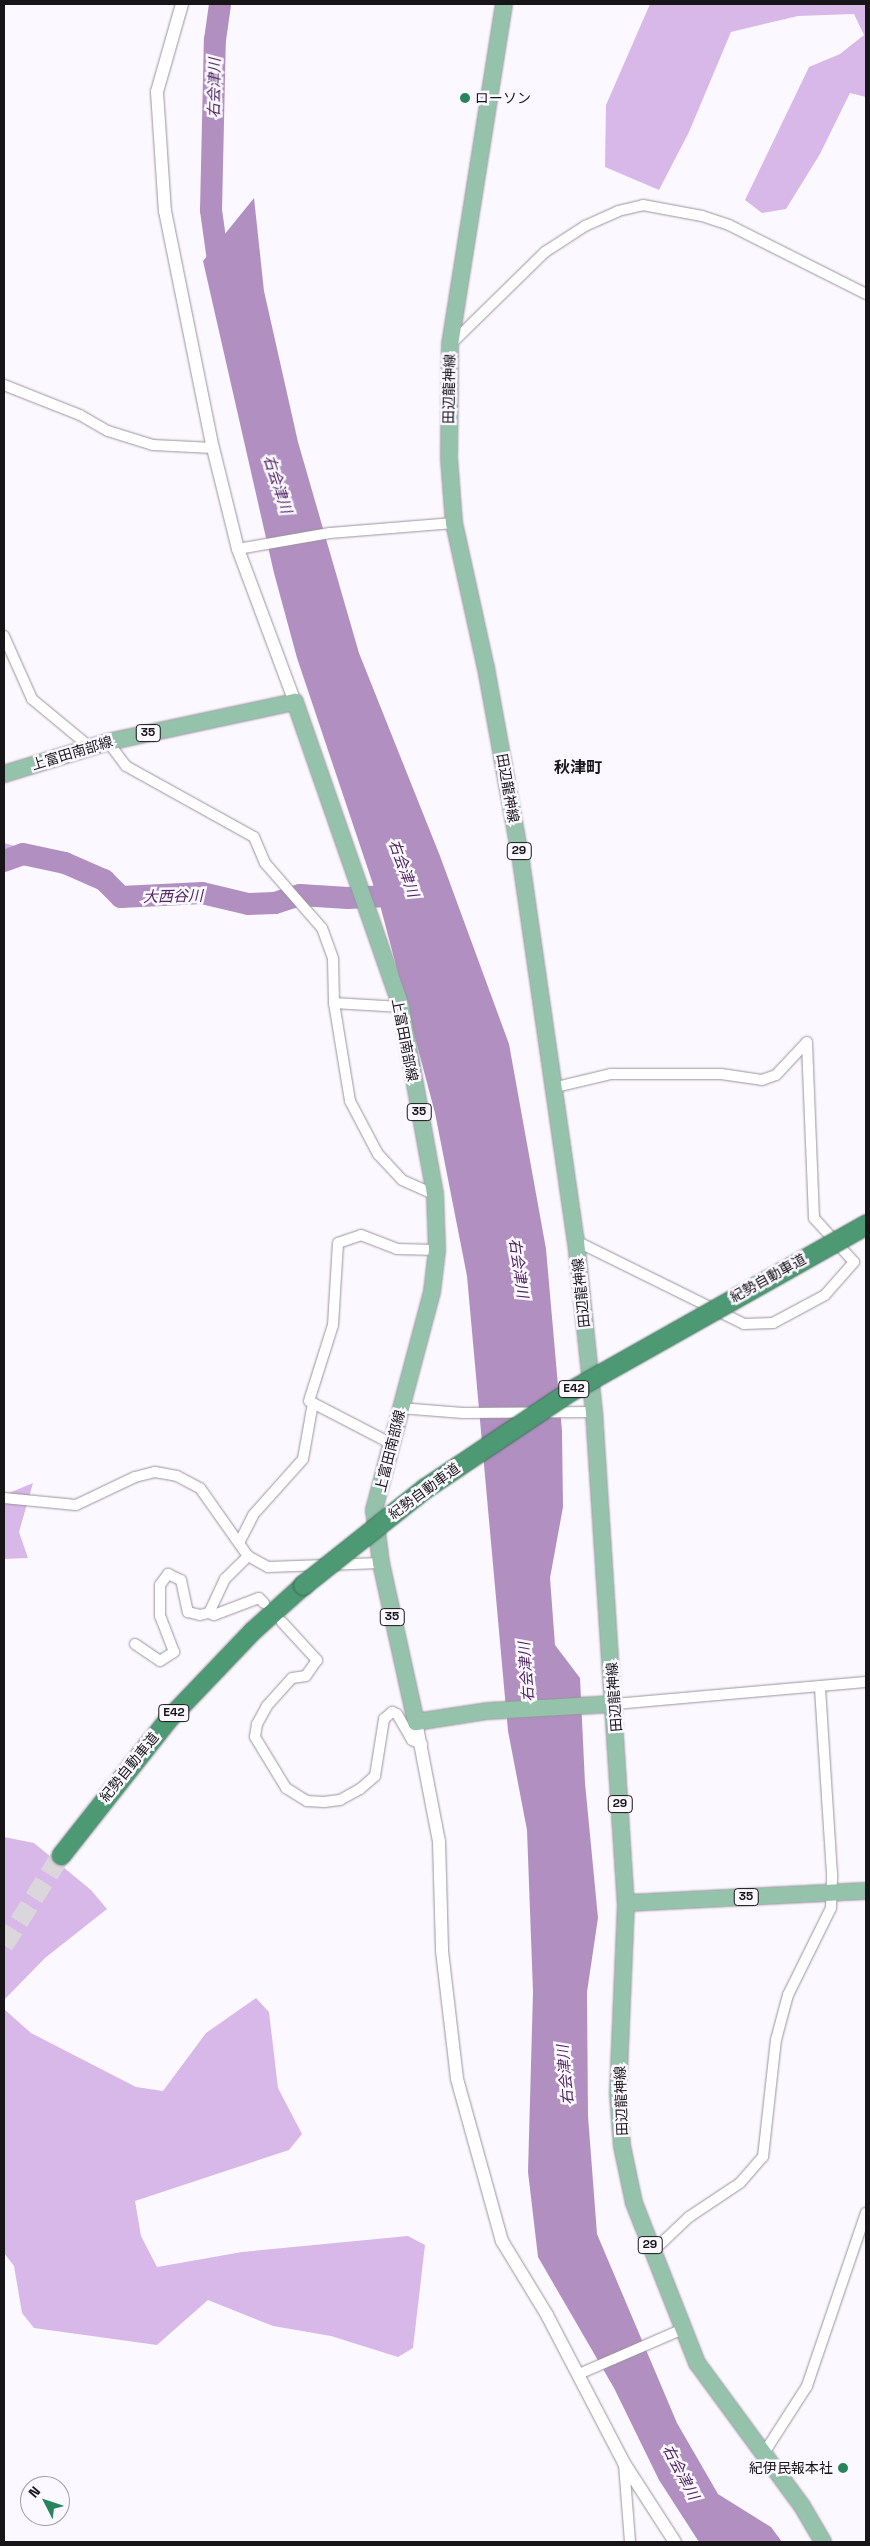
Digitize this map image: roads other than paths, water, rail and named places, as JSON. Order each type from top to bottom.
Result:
[{"type":"highway","name":"紀勢自動車道","points":[[61,1856],[168,1719],[252,1631],[303,1585],[425,1488],[538,1412],[645,1346],[866,1224]]},
{"type":"main road","name":"田辺龍神線","points":[[504,4],[450,345],[449,458],[454,523],[486,668],[521,861],[552,1088],[576,1241],[594,1412],[607,1704],[626,1903],[618,2094],[622,2146],[634,2203],[679,2331],[697,2363],[802,2506],[823,2542]]},
{"type":"main road","name":"上富田南部線","points":[[4,774],[108,742],[294,702],[362,898],[378,935],[401,1008],[435,1195],[437,1250],[432,1292],[416,1361],[400,1408],[374,1510],[381,1563],[416,1722]]},
{"type":"main road","points":[[416,1722],[488,1711],[607,1704]]},
{"type":"main road","name":"35","points":[[626,1903],[866,1892]]},
{"type":"street","points":[[182,4],[157,92],[162,166],[172,250],[213,448],[238,549],[294,702]]},
{"type":"street","points":[[450,345],[545,252],[585,226],[618,211],[642,205],[702,216],[729,225],[866,294]]},
{"type":"street","points":[[4,385],[80,415],[108,431],[153,445],[213,448]]},
{"type":"street","points":[[238,549],[330,533],[454,523]]},
{"type":"street","points":[[4,636],[32,699],[90,747]]},
{"type":"street","points":[[108,742],[126,766],[254,837],[265,863],[278,882],[322,928],[333,959],[334,1004],[350,1102],[378,1154],[402,1180],[435,1195]]},
{"type":"street","points":[[334,1004],[401,1008]]},
{"type":"street","points":[[552,1088],[611,1074],[721,1074],[762,1080],[776,1075],[807,1042],[810,1190],[814,1218],[854,1262],[824,1295],[773,1323],[744,1324],[576,1241]]},
{"type":"street","points":[[392,1444],[309,1401],[333,1325],[338,1243],[361,1236],[397,1249],[437,1250]]},
{"type":"street","points":[[239,1543],[253,1514],[303,1459],[313,1403]]},
{"type":"street","points":[[400,1408],[463,1413],[594,1412]]},
{"type":"street","points":[[4,1498],[76,1505],[135,1477],[155,1472],[176,1476],[200,1488],[248,1556],[268,1567],[381,1563]]},
{"type":"street","points":[[135,1644],[160,1661],[174,1652],[160,1616],[160,1585],[168,1574],[181,1580],[188,1612],[200,1615],[209,1612],[225,1579],[248,1556]]},
{"type":"street","points":[[209,1612],[214,1615],[259,1598],[264,1603]]},
{"type":"street","points":[[282,1622],[317,1660],[306,1676],[292,1678],[273,1699],[257,1724],[255,1737],[286,1788],[307,1801],[324,1802],[340,1800],[360,1789],[375,1776],[384,1719],[392,1712],[397,1714],[412,1740],[422,1744]]},
{"type":"street","points":[[607,1704],[866,1682]]},
{"type":"street","points":[[652,2252],[689,2218],[740,2182],[763,2157],[776,2040],[788,1995],[831,1908],[832,1874],[820,1686]]},
{"type":"street","points":[[416,1722],[422,1744],[440,1841],[442,1951],[457,2079],[502,2241],[548,2314],[582,2374],[624,2463],[675,2542]]},
{"type":"street","points":[[764,2453],[807,2386],[866,2213]]},
{"type":"street","points":[[582,2374],[679,2331]]},
{"type":"street","points":[[624,2463],[630,2542]]},
{"type":"water","points":[[254,198],[264,291],[298,442],[359,653],[440,856],[509,1044],[546,1249],[562,1431],[563,1507],[550,1578],[555,1645],[580,1678],[585,1783],[598,1918],[587,1992],[588,2116],[597,2234],[677,2423],[718,2494],[771,2527],[782,2542],[699,2542],[659,2480],[614,2388],[538,2257],[528,2172],[533,1992],[527,1830],[508,1731],[467,1276],[435,1113],[380,905],[297,658],[274,573],[203,261]]},
{"type":"waterway","name":"右会津川","points":[[220,4],[215,40],[211,210],[220,275]]},
{"type":"waterway","name":"大西谷川","points":[[4,861],[23,854],[65,863],[104,880],[121,897],[202,893],[248,904],[275,903],[300,895],[348,898],[408,895]]},
{"type":"tunnel","points":[[4,1945],[61,1855]]},
{"type":"place","name":"ローソン","points":[[465,98]]},
{"type":"place","name":"紀伊民報本社","points":[[843,2468]]},
{"type":"district","name":"秋津町","points":[[578,768]]}]
